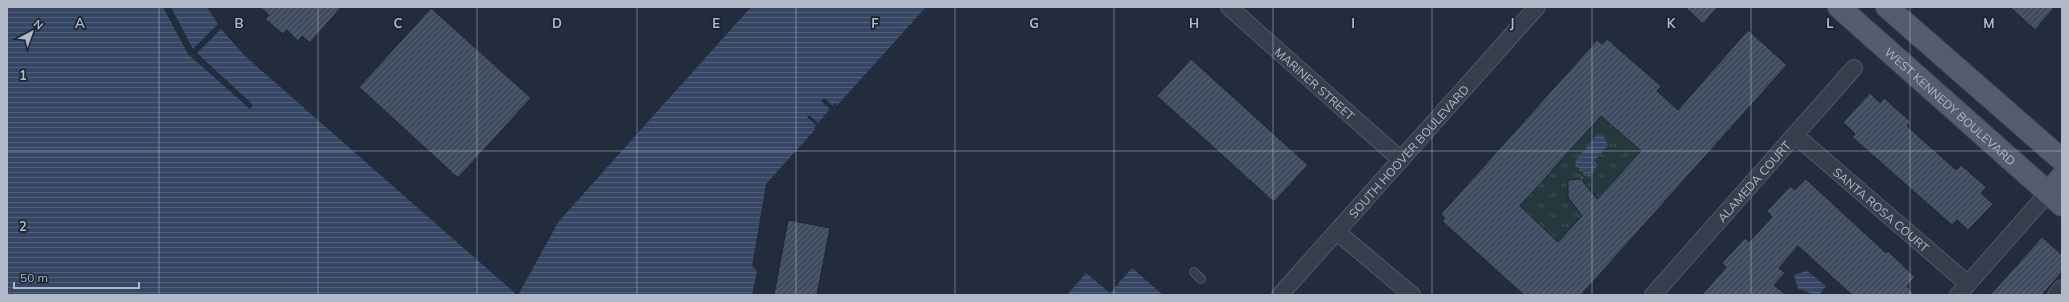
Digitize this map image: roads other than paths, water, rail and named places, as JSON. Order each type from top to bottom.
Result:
[{"type":"main road","name":"WEST KENNEDY BOULEVARD","points":[[1839,7],[2057,192]]},
{"type":"main road","points":[[1887,7],[2062,160]]},
{"type":"street","name":"MARINER STREET","points":[[1229,7],[1401,160]]},
{"type":"street","name":"SOUTH HOOVER BOULEVARD","points":[[1280,295],[1537,7]]},
{"type":"street","name":"ALAMEDA COURT","points":[[1653,295],[1854,68]]},
{"type":"street","name":"SANTA ROSA COURT","points":[[1795,134],[1963,289]]},
{"type":"street","points":[[1963,289],[2057,192]]},
{"type":"street","points":[[1337,232],[1412,295]]},
{"type":"street","points":[[2056,295],[2062,288]]},
{"type":"lane","points":[[1194,272],[1201,279]]},
{"type":"water","points":[[7,7],[207,7],[221,29],[245,56],[517,295],[7,295]]},
{"type":"water","points":[[751,7],[926,7],[766,184],[752,266],[757,271],[752,295],[518,295],[559,221]]},
{"type":"water","points":[[1597,135],[1605,138],[1608,145],[1594,161],[1598,165],[1588,177],[1575,164],[1577,161],[1576,160]]},
{"type":"water","points":[[1132,268],[1163,295],[1067,295],[1086,273],[1110,293]]},
{"type":"water","points":[[1807,271],[1826,286],[1819,295],[1798,289],[1794,275]]}]
